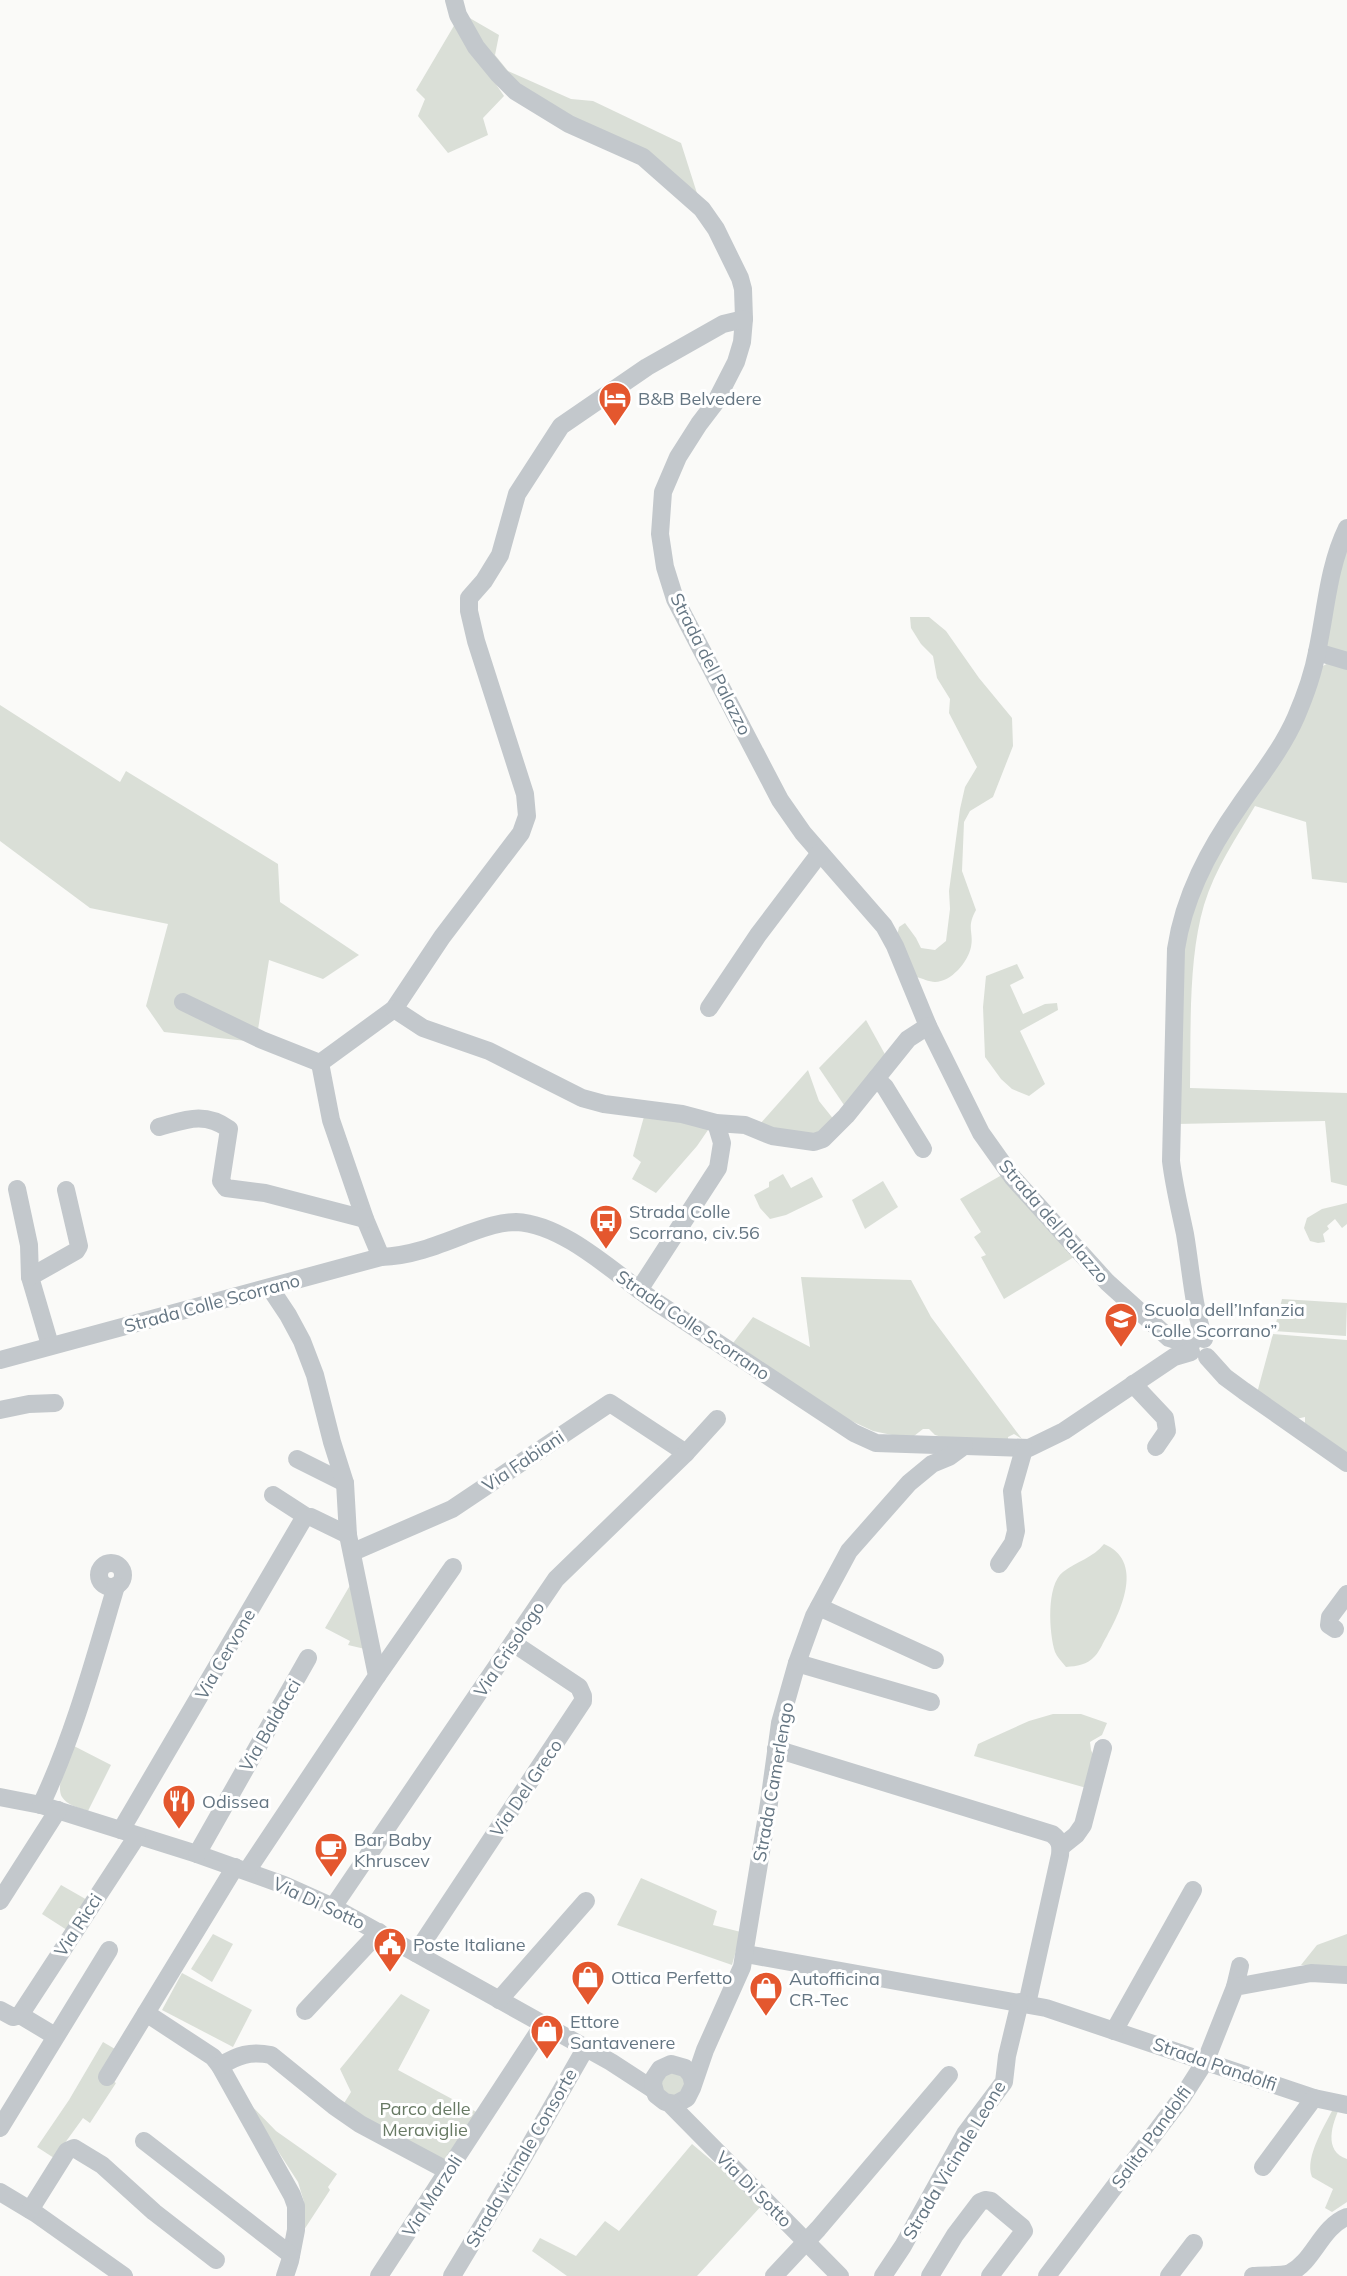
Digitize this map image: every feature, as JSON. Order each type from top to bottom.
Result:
[{"type":"street","name":"Strada del Palazzo","points":[[454,0],[458,15],[476,47],[515,91],[569,124],[644,157],[702,208],[716,229],[743,289],[742,342],[728,381],[678,457],[663,492],[660,534],[665,567],[675,599],[780,800],[803,834],[884,926],[895,946],[928,1026],[981,1133],[1013,1178],[1107,1282],[1169,1338],[1198,1347]]},
{"type":"street","points":[[320,1062],[394,1009],[442,937],[521,833],[527,816],[525,794],[476,641],[470,611],[470,598],[500,555],[517,494],[561,426],[587,406],[657,362],[723,324],[744,319]]},
{"type":"street","points":[[1347,528],[1335,558],[1308,688],[1286,740],[1238,807],[1193,883],[1179,927],[1176,949],[1171,1161],[1198,1321],[1198,1347],[1226,1377],[1347,1463]]},
{"type":"street","points":[[1317,652],[1347,661]]},
{"type":"street","points":[[709,1008],[758,935],[820,853]]},
{"type":"street","points":[[183,1002],[262,1040],[320,1062]]},
{"type":"street","points":[[394,1009],[423,1028],[489,1051],[582,1098],[604,1104],[682,1114],[716,1123],[745,1125],[772,1136],[819,1142],[846,1116],[908,1039],[928,1026]]},
{"type":"street","points":[[320,1062],[332,1120],[365,1219],[381,1257]]},
{"type":"street","points":[[876,1079],[885,1087],[923,1149]]},
{"type":"street","points":[[159,1127],[196,1117],[218,1121],[229,1129],[221,1181],[226,1188],[265,1193],[365,1219]]},
{"type":"street","points":[[639,1290],[718,1168],[722,1143],[716,1123]]},
{"type":"street","points":[[17,1189],[29,1245],[30,1277],[50,1345]]},
{"type":"street","points":[[30,1277],[76,1251],[79,1246],[66,1190]]},
{"type":"street","name":"Strada Colle Scorrano","points":[[0,1360],[381,1257],[423,1251],[500,1224],[528,1224],[576,1245],[639,1290],[854,1433],[867,1440],[884,1443],[1024,1449],[1064,1431],[1174,1357],[1198,1347]]},
{"type":"street","points":[[270,1288],[302,1341],[315,1375],[345,1483],[348,1535],[377,1676]]},
{"type":"street","points":[[1133,1384],[1165,1418],[1167,1431],[1156,1447]]},
{"type":"street","points":[[0,1410],[29,1404],[55,1403]]},
{"type":"street","name":"Via Fabiani","points":[[353,1552],[452,1509],[610,1403],[686,1453]]},
{"type":"street","name":"Via Crisologo","points":[[333,1907],[556,1579],[686,1453],[717,1419]]},
{"type":"street","name":"Strada Camerlengo","points":[[746,1954],[780,1724],[797,1663],[819,1607],[849,1551],[916,1475],[964,1446]]},
{"type":"street","points":[[999,1564],[1013,1543],[1016,1531],[1012,1491],[1024,1449]]},
{"type":"street","points":[[297,1459],[345,1483]]},
{"type":"street","points":[[273,1495],[307,1517],[348,1535]]},
{"type":"street","name":"Via Cervone","points":[[129,1833],[304,1518],[307,1517]]},
{"type":"street","points":[[107,2077],[146,2013],[241,1869],[453,1567]]},
{"type":"street","points":[[0,1901],[49,1808],[53,1779],[86,1688],[116,1586]]},
{"type":"street","points":[[1335,1629],[1329,1625],[1330,1617],[1347,1594]]},
{"type":"street","points":[[819,1607],[935,1660]]},
{"type":"street","name":"Via Del Greco","points":[[416,1953],[583,1701],[579,1687],[513,1643]]},
{"type":"street","name":"Via Baldacci","points":[[197,1854],[308,1658]]},
{"type":"street","points":[[797,1663],[931,1702]]},
{"type":"street","points":[[1060,1847],[1076,1835],[1083,1824],[1103,1748]]},
{"type":"street","points":[[776,1749],[1052,1834],[1058,1839],[1060,1847],[1024,2003]]},
{"type":"street","name":"Via Di Sotto","points":[[0,1797],[49,1808],[197,1854],[241,1869],[333,1907],[611,2062],[654,2090]]},
{"type":"street","name":"Via Ricci","points":[[20,2015],[129,1833]]},
{"type":"street","points":[[1114,2031],[1193,1890]]},
{"type":"street","points":[[499,2000],[586,1901]]},
{"type":"street","points":[[305,2011],[379,1932]]},
{"type":"street","points":[[0,2128],[109,1950]]},
{"type":"street","points":[[705,2050],[690,2060],[669,2067],[654,2078],[654,2090],[660,2099],[670,2104],[682,2102],[692,2088],[705,2050],[746,1954]]},
{"type":"street","name":"Strada Pandolfi","points":[[746,1954],[1024,2003],[1206,2060],[1314,2098],[1347,2105]]},
{"type":"street","name":"Salita Pandolfi","points":[[1047,2276],[1184,2096],[1206,2060],[1235,1987],[1240,1966]]},
{"type":"street","points":[[1235,1987],[1311,1973],[1347,1975]]},
{"type":"street","name":"Strada Vicinale Leone","points":[[883,2276],[903,2246],[965,2134],[1004,2082],[1007,2056],[1024,2003]]},
{"type":"street","points":[[0,2010],[13,2016],[20,2015],[56,2036]]},
{"type":"street","points":[[146,2013],[202,2049],[220,2066],[292,2194],[297,2218],[285,2276]]},
{"type":"street","name":"Via Marzoli","points":[[379,2276],[543,2025]]},
{"type":"street","name":"Strada vicinale Consorte","points":[[461,2273],[585,2049]]},
{"type":"street","points":[[220,2066],[236,2056],[271,2055],[360,2124],[448,2171]]},
{"type":"street","name":"Via Di Sotto","points":[[611,2062],[669,2067]]},
{"type":"street","points":[[669,2067],[688,2071],[692,2088]]},
{"type":"street","points":[[807,2242],[949,2075]]},
{"type":"street","name":"Via Di Sotto","points":[[692,2088],[695,2118],[702,2137]]},
{"type":"street","points":[[1263,2167],[1314,2098]]},
{"type":"street","name":"Via Di Sotto","points":[[670,2104],[840,2276]]},
{"type":"street","points":[[144,2141],[291,2255]]},
{"type":"street","points":[[30,2210],[67,2151],[74,2148],[102,2165],[154,2212],[216,2260]]},
{"type":"street","points":[[0,2192],[30,2210],[124,2276]]},
{"type":"street","points":[[930,2276],[954,2235],[980,2202],[985,2200],[998,2206],[1022,2226],[1024,2231],[990,2276]]},
{"type":"street","points":[[1253,2276],[1290,2273],[1303,2262],[1331,2229],[1347,2217]]},
{"type":"street","name":"Via Di Sotto","points":[[774,2276],[807,2242]]},
{"type":"street","points":[[1168,2276],[1194,2243]]},
{"type":"green space","points":[[461,13],[499,35],[495,55],[508,71],[571,99],[593,101],[681,143],[702,209],[643,157],[515,91]]},
{"type":"green space","points":[[455,24],[504,96],[483,118],[488,135],[448,153],[418,116],[425,99],[416,90]]},
{"type":"green space","points":[[1347,538],[1347,883],[1312,879],[1306,822],[1255,806],[1214,879],[1199,926],[1191,996],[1190,1088],[1347,1093],[1347,1186],[1331,1182],[1325,1121],[1177,1124],[1181,945],[1198,887],[1321,667],[1332,661],[1317,652]]},
{"type":"green space","points":[[910,617],[929,617],[946,631],[979,678],[1012,718],[1013,746],[993,797],[970,811],[964,822],[962,871],[976,910],[971,926],[971,947],[966,959],[953,975],[935,982],[916,977],[897,936],[899,927],[905,923],[921,948],[935,950],[946,941],[950,909],[949,891],[960,809],[965,787],[977,767],[949,713],[950,699],[937,678],[933,656],[921,644],[911,628]]},
{"type":"green space","points":[[0,705],[120,782],[126,771],[278,864],[280,902],[359,955],[323,979],[269,960],[256,1042],[164,1032],[146,1006],[168,924],[90,908],[0,841]]},
{"type":"green space","points":[[1017,964],[1024,978],[1010,985],[1023,1014],[1045,1004],[1057,1003],[1058,1010],[1020,1031],[1045,1084],[1029,1096],[1012,1089],[1001,1079],[985,1057],[983,1007],[986,976]]},
{"type":"green space","points":[[866,1020],[887,1058],[846,1108],[819,1068]]},
{"type":"green space","points":[[808,1070],[819,1101],[835,1121],[812,1137],[759,1125]]},
{"type":"green space","points":[[645,1113],[710,1127],[697,1146],[656,1193],[632,1179],[641,1162],[633,1156]]},
{"type":"green space","points":[[1007,1172],[1079,1254],[1004,1299],[981,1257],[986,1255],[974,1237],[981,1232],[960,1199]]},
{"type":"green space","points":[[783,1174],[791,1188],[812,1177],[823,1197],[786,1215],[770,1219],[760,1208],[754,1195],[769,1187],[769,1182]]},
{"type":"green space","points":[[883,1181],[898,1207],[865,1229],[852,1200]]},
{"type":"green space","points":[[1347,1203],[1347,1224],[1342,1228],[1335,1219],[1327,1226],[1329,1229],[1323,1234],[1325,1242],[1310,1241],[1304,1228],[1307,1218],[1322,1209]]},
{"type":"green space","points":[[801,1277],[911,1280],[931,1317],[1022,1439],[1014,1434],[1008,1437],[1008,1440],[945,1438],[935,1435],[929,1429],[923,1429],[914,1436],[873,1431],[843,1417],[730,1347],[753,1317],[810,1347]]},
{"type":"green space","points":[[1282,1299],[1347,1303],[1346,1336],[1274,1331]]},
{"type":"green space","points":[[1273,1334],[1347,1340],[1347,1453],[1305,1423],[1305,1417],[1296,1419],[1257,1393]]},
{"type":"green space","points":[[1104,1544],[1116,1552],[1123,1562],[1126,1586],[1123,1600],[1113,1625],[1097,1654],[1085,1663],[1066,1667],[1055,1652],[1051,1633],[1050,1610],[1054,1587],[1063,1572],[1095,1553]]},
{"type":"green space","points":[[352,1582],[365,1649],[348,1645],[350,1641],[325,1628]]},
{"type":"green space","points":[[1053,1714],[1081,1714],[1107,1723],[1102,1735],[1090,1742],[1096,1761],[1090,1789],[974,1756],[978,1744],[1029,1721]]},
{"type":"green space","points":[[72,1745],[111,1765],[88,1811],[67,1802],[60,1792],[63,1771]]},
{"type":"green space","points":[[641,1878],[717,1911],[713,1925],[741,1932],[732,1965],[617,1925]]},
{"type":"green space","points":[[61,1885],[89,1901],[70,1932],[42,1914]]},
{"type":"green space","points":[[213,1934],[233,1944],[212,1982],[191,1969]]},
{"type":"green space","points":[[1347,1934],[1347,1966],[1301,1965],[1317,1945]]},
{"type":"green space","points":[[182,1973],[252,2010],[233,2047],[162,2010]]},
{"type":"green space","name":"Parco delle Meraviglie","points":[[401,1994],[430,2010],[398,2070],[482,2115],[447,2166],[343,2105],[351,2092],[340,2069]]},
{"type":"green space","points":[[103,2042],[115,2049],[100,2073],[116,2083],[90,2123],[83,2118],[54,2158],[37,2147],[69,2100]]},
{"type":"green space","points":[[668,2072],[683,2076],[685,2088],[676,2096],[664,2093],[660,2082]]},
{"type":"green space","points":[[243,2097],[276,2131],[337,2174],[328,2187],[330,2190],[302,2233],[304,2202],[298,2182]]},
{"type":"green space","points":[[1335,2105],[1340,2107],[1332,2129],[1332,2144],[1339,2155],[1347,2159],[1347,2202],[1332,2212],[1325,2208],[1333,2189],[1312,2177],[1310,2169],[1313,2150]]},
{"type":"green space","points":[[692,2144],[763,2204],[697,2276],[567,2276],[532,2251],[540,2238],[576,2256],[605,2221],[619,2231]]},
{"type":"place","name":"B&B Belvedere","points":[[615,427]]},
{"type":"place","name":"Strada Colle Scorrano, civ.56","points":[[606,1250]]},
{"type":"place","name":"Scuola dell’Infanzia “Colle Scorrano”","points":[[1121,1348]]},
{"type":"place","name":"Odissea","points":[[179,1830]]},
{"type":"place","name":"Bar Baby Khruscev","points":[[331,1878]]},
{"type":"place","name":"Poste Italiane","points":[[390,1973]]},
{"type":"place","name":"Ottica Perfetto","points":[[588,2006]]},
{"type":"place","name":"Autofficina CR-Tec","points":[[766,2017]]},
{"type":"place","name":"Ettore Santavenere","points":[[547,2060]]}]
